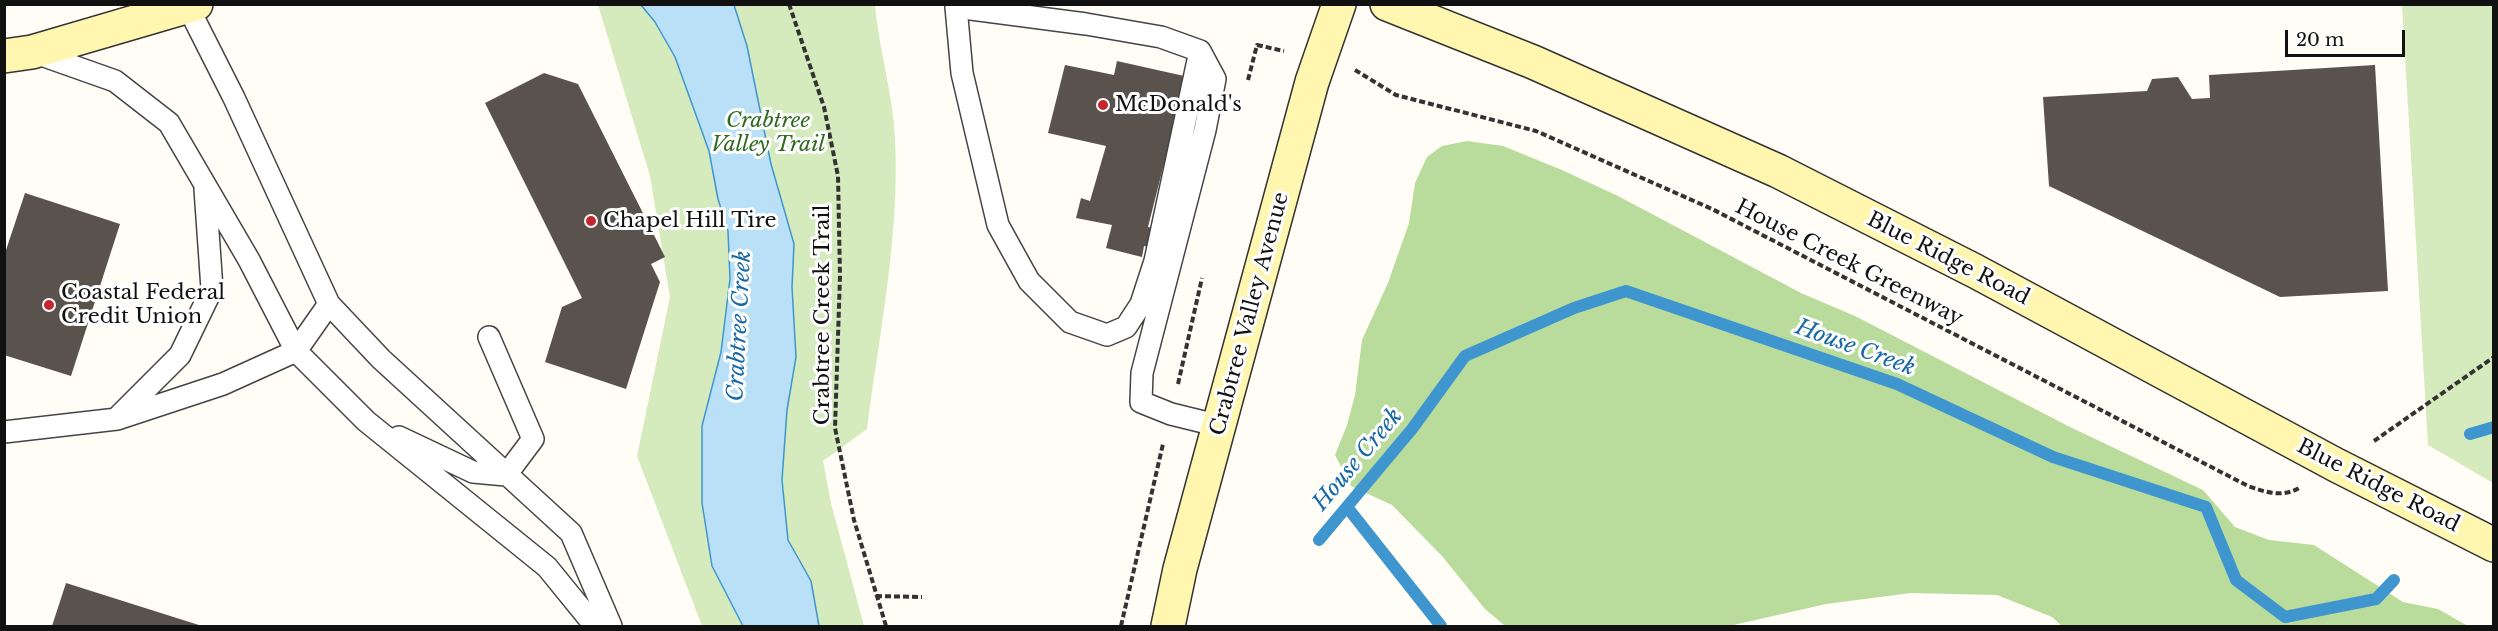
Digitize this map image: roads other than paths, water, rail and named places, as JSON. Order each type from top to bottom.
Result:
[{"type":"main road","name":"Crabtree Valley Avenue","points":[[1168,627],[1180,569],[1312,82],[1339,4]]},
{"type":"main road","name":"Blue Ridge Road","points":[[1387,4],[1533,62],[1778,171],[1975,272],[2336,465],[2493,545]]},
{"type":"main road","points":[[18,54],[192,6]]},
{"type":"lane","points":[[192,6],[329,304],[381,359],[571,533],[611,627]]},
{"type":"lane","points":[[1200,51],[1155,261],[1142,304],[1126,327],[1107,335],[1070,322],[1029,281],[998,225],[962,73],[956,7],[1086,24],[1161,37],[1200,51],[1215,79],[1205,130],[1142,373],[1141,402],[1171,414],[1220,426]]},
{"type":"lane","points":[[18,54],[115,81],[130,90],[169,123],[249,260],[296,351],[366,421],[547,567],[595,627]]},
{"type":"lane","points":[[117,419],[180,355],[212,289],[205,186]]},
{"type":"lane","points":[[4,432],[117,419],[223,384],[296,351],[329,304]]},
{"type":"lane","points":[[489,337],[533,439],[506,475]]},
{"type":"lane","points":[[366,421],[473,472],[506,475]]},
{"type":"water","name":"Crabtree Creek","points":[[641,5],[734,5],[747,46],[771,164],[794,244],[792,287],[796,357],[787,410],[782,480],[788,540],[811,581],[819,626],[743,626],[712,566],[702,503],[702,426],[721,352],[730,279],[728,231],[718,199],[709,151],[675,57],[655,22]]},
{"type":"waterway","name":"House Creek","points":[[1319,540],[1412,429],[1465,356],[1574,308],[1626,291],[1897,384],[2053,457],[2206,507],[2236,580],[2285,617],[2376,599],[2394,580]]},
{"type":"waterway","name":"House Creek","points":[[2470,434],[2494,427]]},
{"type":"waterway","points":[[1347,507],[1441,626]]},
{"type":"place","name":"McDonald's","points":[[1103,105]]},
{"type":"place","name":"Chapel Hill Tire","points":[[591,221]]},
{"type":"place","name":"Coastal Federal Credit Union","points":[[49,305]]},
{"type":"park label","name":"Crabtree Valley Trail","points":[[768,133]]}]
